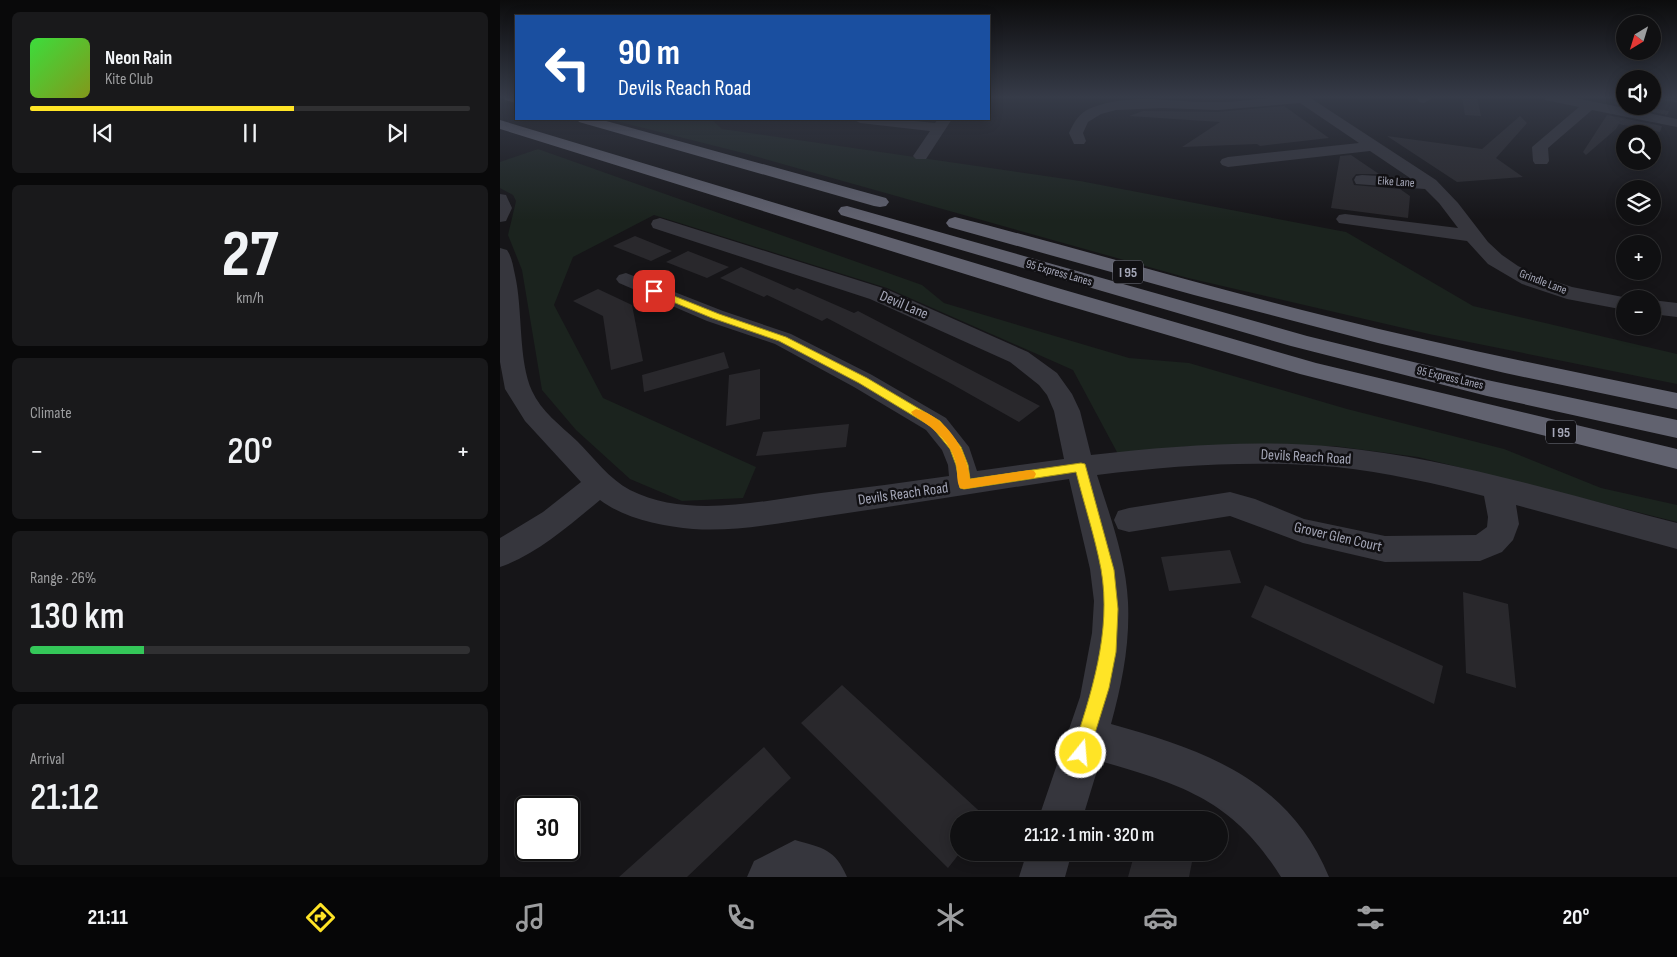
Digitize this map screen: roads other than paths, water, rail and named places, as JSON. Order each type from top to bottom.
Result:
[{"type":"highway","name":"I 95","points":[[545,138],[1044,291],[1309,369],[1677,459]]},
{"type":"highway","name":"95 Express Lanes","points":[[598,138],[1166,304],[1283,336],[1439,376],[1677,429]]},
{"type":"highway","name":"I 95","points":[[651,138],[1183,287],[1450,353],[1677,401]]},
{"type":"street","points":[[921,156],[933,138]]},
{"type":"street","name":"Grindle Lane","points":[[1360,138],[1430,184],[1446,197],[1486,251],[1504,265],[1536,281],[1580,296],[1616,302]]},
{"type":"street","points":[[1541,160],[1540,147],[1551,138]]},
{"type":"street","points":[[1228,162],[1372,146]]},
{"type":"street","name":"Eike Lane","points":[[1362,180],[1430,184]]},
{"type":"street","points":[[500,199],[503,208],[500,217]]},
{"type":"street","points":[[1345,219],[1474,236]]},
{"type":"street","name":"Devil Lane","points":[[660,224],[878,294],[1019,357],[1048,379],[1059,394],[1067,411],[1108,570],[1110,609],[1108,652],[1101,688],[1063,811]]},
{"type":"street","name":"Devils Reach Road","points":[[500,254],[508,291],[511,354],[519,390],[528,407],[600,483],[616,496],[640,507],[667,514],[706,518],[734,517],[1081,467],[1227,454],[1279,454],[1332,456],[1386,463],[1498,489],[1677,536]]},
{"type":"street","points":[[626,279],[715,316],[783,339],[863,380],[936,424],[955,447],[962,465],[964,485]]},
{"type":"street","points":[[1661,308],[1677,310]]},
{"type":"street","points":[[500,554],[554,521],[600,483]]},
{"type":"street","name":"Grover Glen Court","points":[[1129,520],[1230,504],[1244,507],[1272,520],[1303,530],[1385,549],[1480,548],[1493,543],[1500,536],[1504,525],[1498,489]]},
{"type":"street","points":[[1086,737],[1190,770],[1210,778],[1242,798],[1277,833],[1306,877]]},
{"type":"street","points":[[1042,877],[1047,861]]},
{"type":"street","points":[[770,877],[795,864],[816,869],[824,877]]}]
